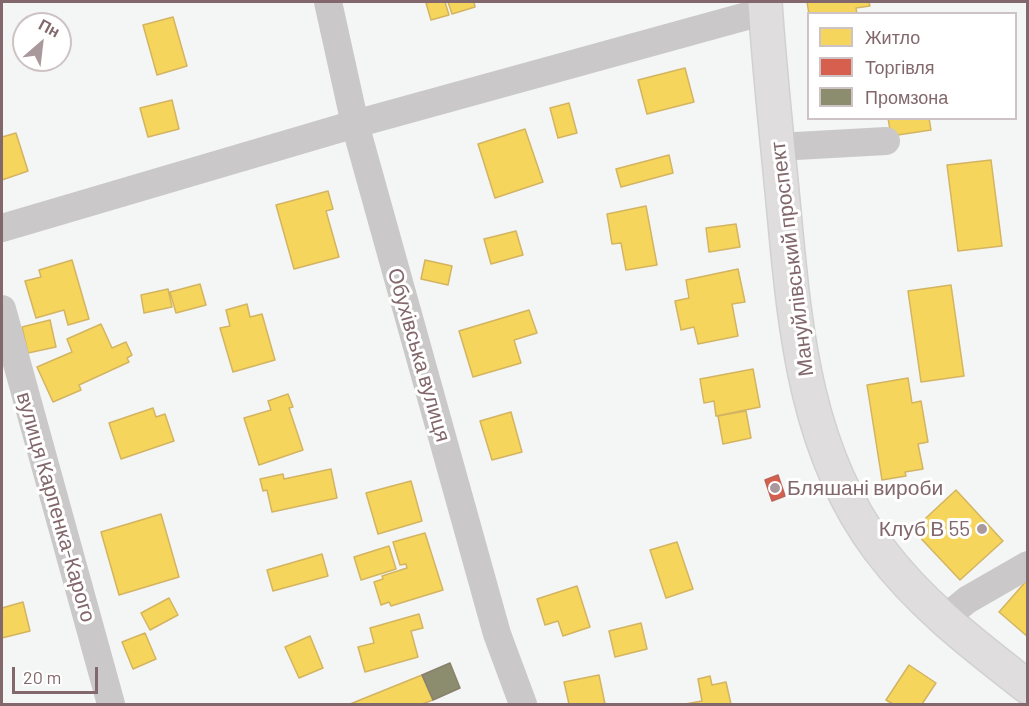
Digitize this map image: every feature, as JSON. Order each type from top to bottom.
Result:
[{"type":"main road","name":"Мануйлівський проспект","points":[[765,6],[793,302],[809,399],[827,457],[850,503],[877,547],[906,584],[944,619],[1028,687]]},
{"type":"street","name":"Обухівська вулиця","points":[[328,2],[355,124],[497,634],[523,705]]},
{"type":"street","points":[[2,228],[765,6]]},
{"type":"street","points":[[778,147],[886,141]]},
{"type":"street","name":"вулиця Карпенка-Карого","points":[[2,309],[111,705]]},
{"type":"street","points":[[944,619],[967,600],[1028,565]]},
{"type":"building: Житло","points":[[445,2],[449,15],[431,20],[426,3]]},
{"type":"building: Житло","points":[[448,2],[474,2],[475,7],[452,14]]},
{"type":"building: Житло","points":[[807,2],[869,2],[870,6],[856,8],[857,12],[809,12]]},
{"type":"building: Житло","points":[[173,17],[187,66],[157,75],[143,25]]},
{"type":"building: Житло","points":[[685,68],[694,102],[647,114],[638,80]]},
{"type":"building: Житло","points":[[172,100],[179,129],[148,137],[140,108]]},
{"type":"building: Житло","points":[[569,103],[577,133],[558,138],[550,108]]},
{"type":"building: Житло","points":[[888,120],[929,120],[931,130],[891,136]]},
{"type":"building: Житло","points":[[525,129],[543,182],[495,198],[478,144]]},
{"type":"building: Житло","points":[[16,133],[28,171],[2,180],[2,137]]},
{"type":"building: Житло","points":[[669,155],[673,173],[621,187],[616,169]]},
{"type":"building: Житло","points":[[991,160],[1002,246],[958,251],[947,165]]},
{"type":"building: Житло","points":[[328,191],[333,209],[326,211],[339,257],[294,269],[276,205]]},
{"type":"building: Житло","points":[[646,206],[657,265],[626,270],[621,243],[612,244],[607,214]]},
{"type":"building: Житло","points":[[736,224],[740,247],[709,252],[706,228]]},
{"type":"building: Житло","points":[[516,231],[523,255],[491,264],[484,239]]},
{"type":"building: Житло","points":[[72,260],[89,319],[68,325],[64,310],[36,318],[25,281],[41,277],[39,270]]},
{"type":"building: Житло","points":[[425,260],[452,266],[448,285],[421,279]]},
{"type":"building: Житло","points":[[738,269],[745,302],[732,304],[738,336],[698,344],[694,327],[681,330],[675,301],[689,298],[686,280]]},
{"type":"building: Житло","points":[[200,284],[206,305],[176,313],[170,292]]},
{"type":"building: Житло","points":[[951,285],[964,376],[921,382],[908,291]]},
{"type":"building: Житло","points":[[168,289],[172,307],[144,313],[141,295]]},
{"type":"building: Житло","points":[[247,304],[250,317],[262,314],[275,360],[233,372],[220,328],[230,326],[226,310]]},
{"type":"building: Житло","points":[[529,310],[537,333],[514,340],[521,363],[473,377],[459,331]]},
{"type":"building: Житло","points":[[50,320],[56,347],[28,353],[22,327]]},
{"type":"building: Житло","points":[[101,324],[112,348],[126,342],[132,355],[127,358],[129,362],[79,385],[81,390],[53,402],[37,367],[72,352],[67,339]]},
{"type":"building: Житло","points":[[753,369],[760,407],[716,416],[714,401],[704,403],[700,379]]},
{"type":"building: Житло","points":[[908,378],[912,403],[921,401],[928,442],[918,444],[923,469],[905,472],[906,476],[882,480],[867,385]]},
{"type":"building: Житло","points":[[288,394],[293,407],[289,408],[303,450],[259,465],[244,418],[271,410],[268,401]]},
{"type":"building: Житло","points":[[153,408],[156,417],[165,414],[174,441],[121,459],[109,423]]},
{"type":"building: Житло","points":[[746,411],[751,438],[723,444],[718,416]]},
{"type":"building: Житло","points":[[511,412],[522,452],[492,460],[480,421]]},
{"type":"building: Житло","points":[[331,469],[337,498],[272,512],[267,490],[263,491],[260,479],[283,474],[284,479]]},
{"type":"building: Житло","points":[[411,481],[422,521],[378,534],[366,493]]},
{"type":"building: Житло","points":[[956,490],[1003,541],[960,580],[913,530]]},
{"type":"building: Житло","points":[[161,514],[179,577],[119,595],[101,532]]},
{"type":"building: Житло","points":[[425,533],[443,590],[391,606],[389,602],[381,605],[374,582],[383,579],[382,576],[407,568],[406,564],[400,565],[393,542]]},
{"type":"building: Житло","points":[[677,542],[693,589],[666,598],[650,550]]},
{"type":"building: Житло","points":[[389,546],[396,569],[361,580],[354,557]]},
{"type":"building: Житло","points":[[322,554],[328,576],[273,591],[267,570]]},
{"type":"building: Житло","points":[[1028,579],[1028,637],[999,612]]},
{"type":"building: Житло","points":[[577,586],[590,627],[563,636],[558,621],[545,625],[537,599]]},
{"type":"building: Житло","points":[[169,598],[178,615],[150,630],[141,613]]},
{"type":"building: Житло","points":[[23,602],[30,631],[2,638],[2,608]]},
{"type":"building: Житло","points":[[419,614],[423,628],[411,631],[418,657],[365,672],[358,647],[374,643],[370,628]]},
{"type":"building: Житло","points":[[641,623],[647,649],[615,657],[609,631]]},
{"type":"building: Житло","points":[[145,633],[156,659],[133,669],[122,642]]},
{"type":"building: Житло","points":[[310,636],[323,668],[299,678],[285,647]]},
{"type":"building: Житло","points":[[909,665],[936,683],[922,704],[893,704],[886,700]]},
{"type":"building: Житло","points":[[422,675],[433,700],[422,704],[350,704]]},
{"type":"building: Житло","points":[[599,675],[605,704],[569,704],[564,682]]},
{"type":"building: Житло","points":[[710,676],[712,685],[726,682],[731,704],[685,704],[702,701],[698,679]]},
{"type":"building: Торгівля","name":"Бляшані вироби","points":[[778,475],[785,496],[772,501],[765,480]]},
{"type":"building: Промзона","points":[[450,663],[460,688],[433,700],[422,675]]},
{"type":"place","name":"Бляшані вироби","points":[[775,488]]},
{"type":"place","name":"Клуб В 55","points":[[982,529]]}]
